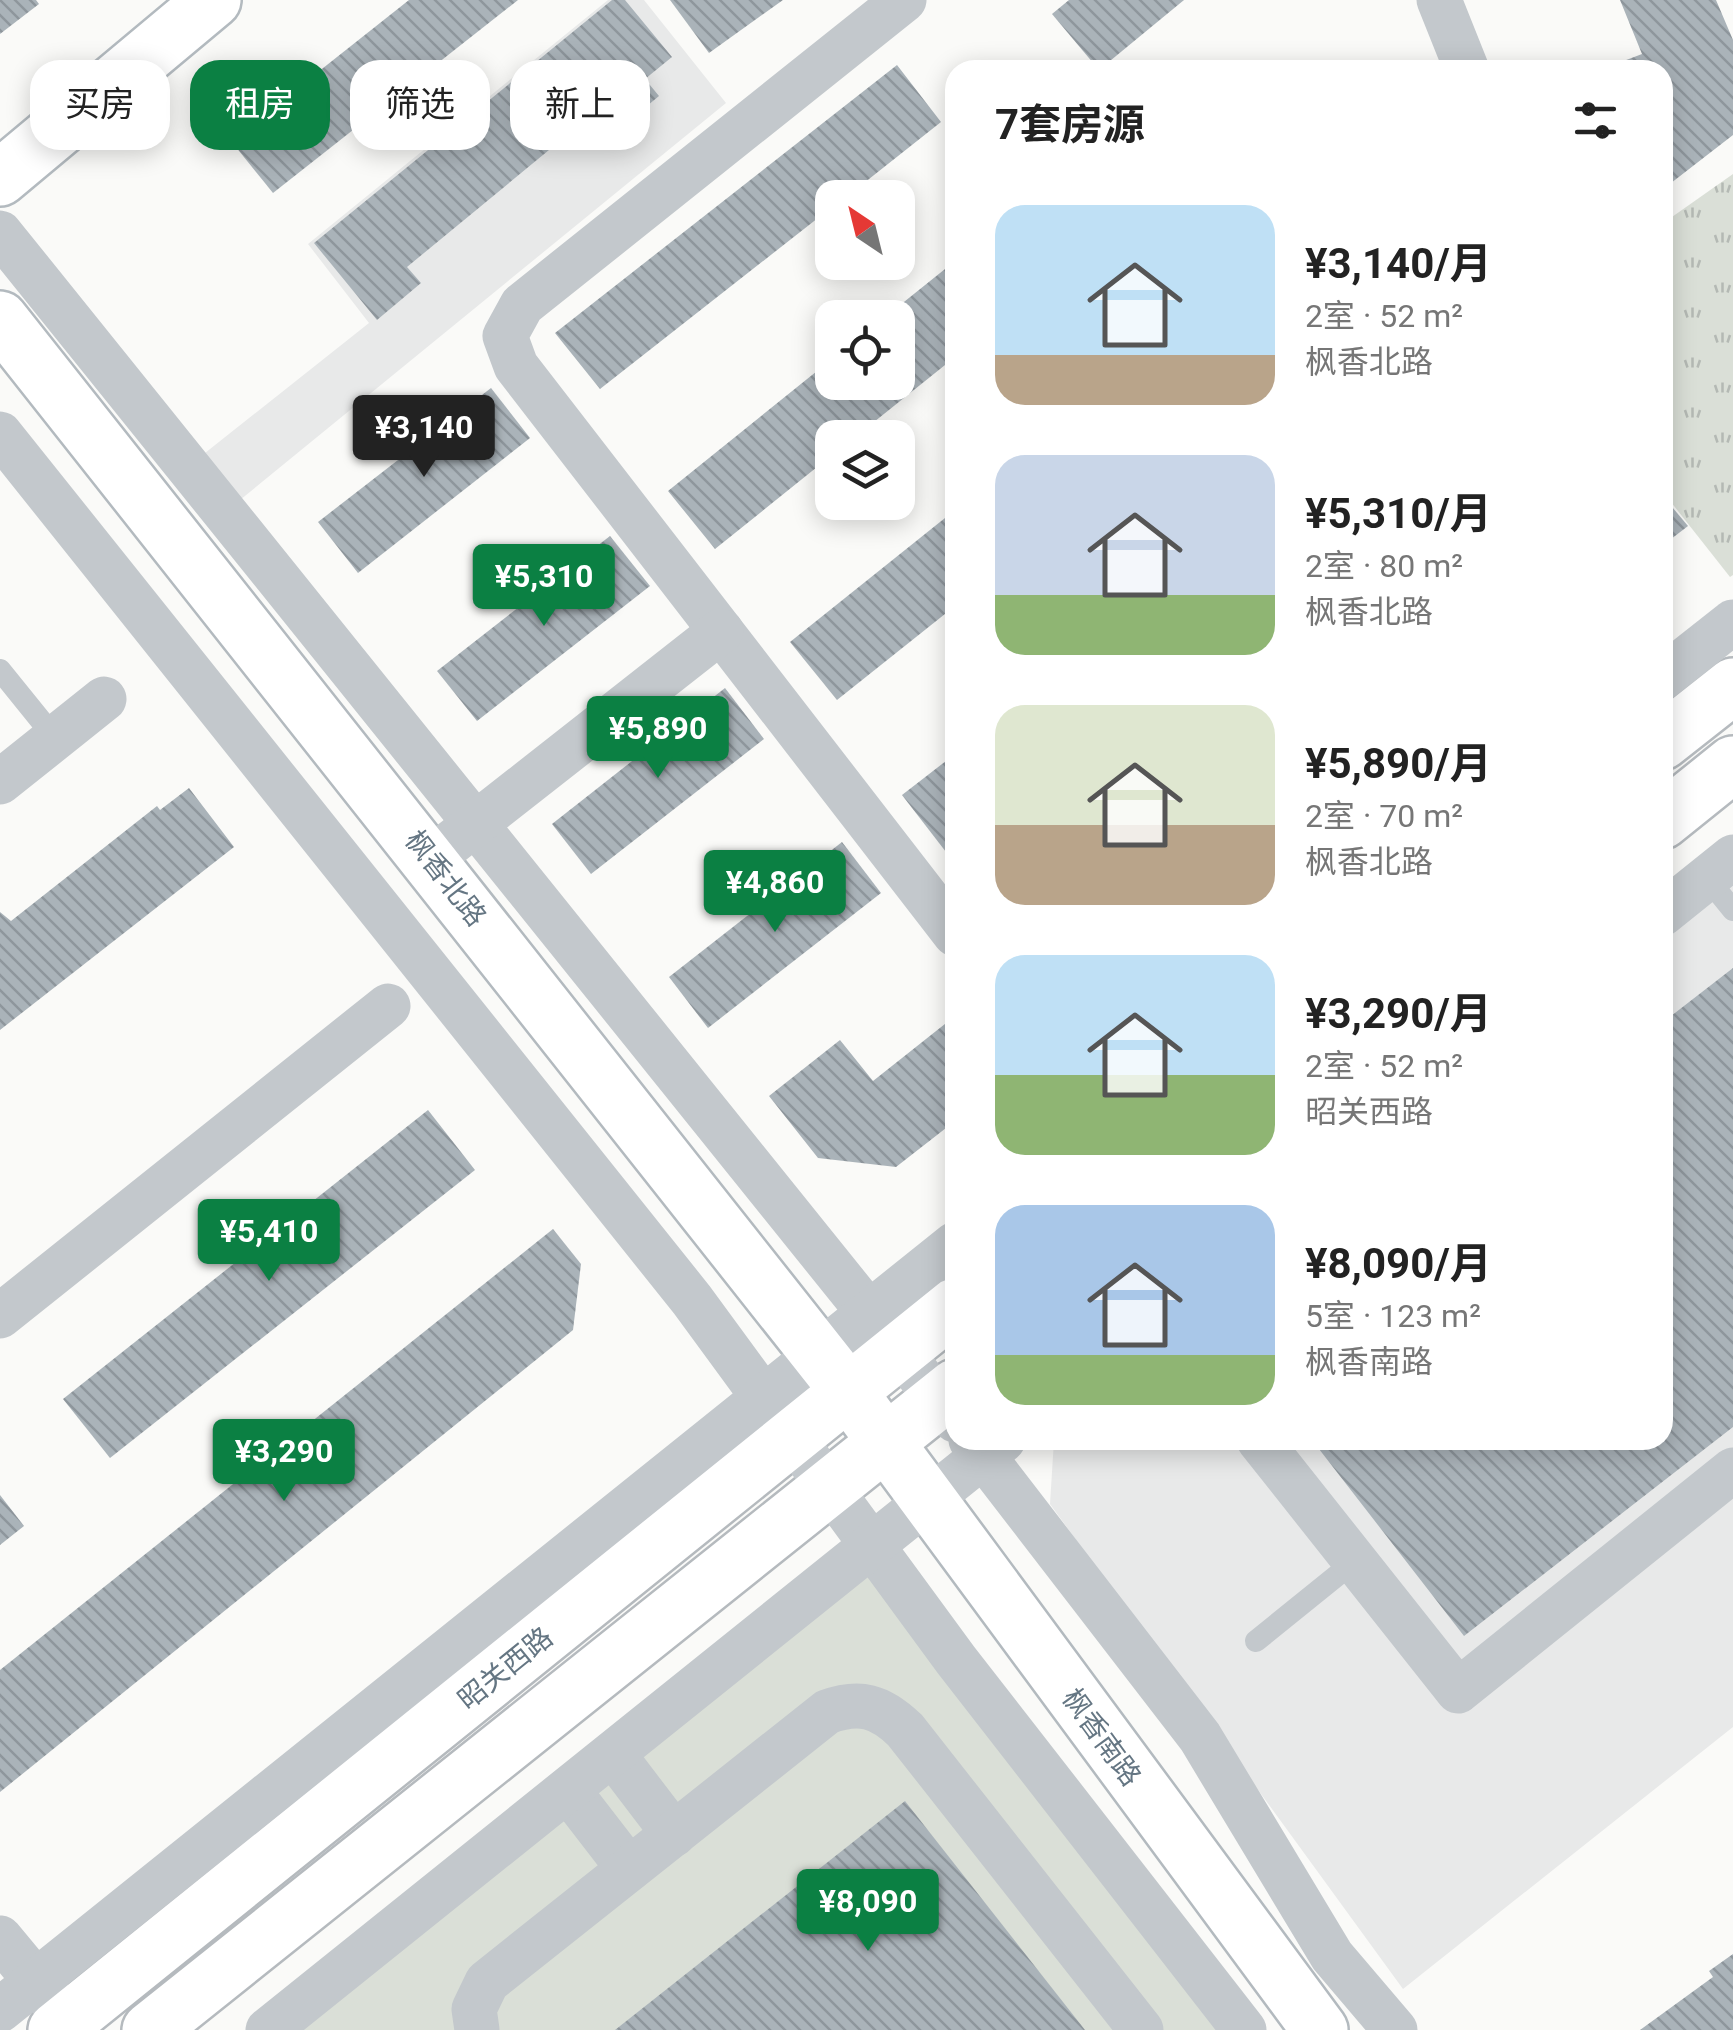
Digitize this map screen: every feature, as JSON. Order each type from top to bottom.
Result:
[{"type":"main road","points":[[0,178],[213,0]]},
{"type":"main road","name":"枫香北路","points":[[0,319],[431,859],[886,1442]]},
{"type":"main road","points":[[1673,733],[1733,686]]},
{"type":"main road","points":[[1673,811],[1733,764]]},
{"type":"main road","name":"昭关西路","points":[[53,2011],[833,1372],[884,1332],[945,1310]]},
{"type":"main road","points":[[150,2030],[886,1442],[945,1429]]},
{"type":"main road","name":"枫香南路","points":[[886,1442],[1320,2030]]},
{"type":"street","points":[[904,0],[522,305],[506,336],[516,366],[945,921]]},
{"type":"street","points":[[1439,0],[1463,60]]},
{"type":"street","points":[[0,234],[884,1332],[945,1399]]},
{"type":"street","points":[[0,434],[667,1269],[1098,1846],[1244,2030]]},
{"type":"street","points":[[1673,669],[1733,622]]},
{"type":"street","points":[[431,859],[721,632]]},
{"type":"street","points":[[0,782],[104,699]]},
{"type":"street","points":[[1673,908],[1724,882]]},
{"type":"street","points":[[0,1316],[388,1006]]},
{"type":"street","points":[[884,1332],[945,1256]]},
{"type":"street","points":[[268,2030],[928,1500],[954,1450]]},
{"type":"street","points":[[987,1450],[1200,1737],[1332,1956],[1394,2030]]},
{"type":"street","points":[[1267,1450],[1458,1692],[1733,1470]]},
{"type":"street","points":[[477,2030],[474,2010],[487,1982],[827,1712],[848,1704],[885,1711],[905,1730],[1142,2030]]},
{"type":"street","points":[[613,1754],[674,1834]]},
{"type":"street","points":[[568,1790],[629,1869]]},
{"type":"street","points":[[0,1938],[53,2011]]},
{"type":"street","points":[[0,2010],[53,2011]]},
{"type":"lane","points":[[0,670],[55,738]]},
{"type":"lane","points":[[1256,1641],[1354,1562]]},
{"type":"shaded area","points":[[608,0],[644,0],[726,103],[240,500],[205,453],[369,323],[308,244],[424,150],[490,150],[490,96],[510,80],[510,150],[650,150],[650,60],[534,60]]},
{"type":"shaded area","points":[[1733,882],[1733,1727],[1403,1989],[1050,1504],[1053,1450],[1673,1450],[1673,930]]},
{"type":"green space","points":[[1733,174],[1730,577],[1673,505],[1673,216]]},
{"type":"green space","points":[[890,1541],[1240,2030],[280,2030]]},
{"type":"building","points":[[0,0],[36,0],[39,4],[0,34]]},
{"type":"building","points":[[409,0],[518,0],[442,60],[350,60],[350,132],[330,148],[330,63]]},
{"type":"building","points":[[612,0],[625,0],[672,57],[650,75],[650,60],[538,60]]},
{"type":"building","points":[[670,0],[783,0],[709,53]]},
{"type":"building","points":[[1069,0],[1184,0],[1111,60],[1091,60],[1052,14]]},
{"type":"building","points":[[1620,0],[1716,0],[1733,40],[1733,135],[1673,181],[1673,60],[1626,60],[1642,54]]},
{"type":"building","points":[[897,65],[941,122],[868,180],[815,180],[815,220],[600,389],[555,333]]},
{"type":"building","points":[[510,83],[510,150],[549,150],[407,267],[421,283],[377,320],[314,243],[428,150],[490,150],[490,99]]},
{"type":"building","points":[[650,85],[659,96],[650,103]]},
{"type":"building","points":[[238,150],[328,150],[273,193]]},
{"type":"building","points":[[945,269],[945,365],[915,389],[915,300],[906,300]]},
{"type":"building","points":[[815,373],[815,400],[901,400],[876,420],[815,420],[815,469],[715,549],[668,491]]},
{"type":"building","points":[[491,388],[530,438],[358,573],[318,522]]},
{"type":"building","points":[[1673,508],[1688,526],[1673,538]]},
{"type":"building","points":[[945,518],[945,614],[837,700],[790,642]]},
{"type":"building","points":[[610,536],[650,586],[477,721],[437,671]]},
{"type":"building","points":[[725,688],[764,739],[591,874],[552,824]]},
{"type":"building","points":[[945,762],[945,851],[902,795]]},
{"type":"building","points":[[189,788],[234,847],[0,1030],[0,912],[11,921],[157,806],[160,810]]},
{"type":"building","points":[[842,842],[881,893],[708,1028],[669,977]]},
{"type":"building","points":[[1733,968],[1733,1427],[1464,1636],[1320,1450],[1673,1450],[1673,1014]]},
{"type":"building","points":[[945,1024],[945,1129],[896,1167],[818,1158],[769,1096],[840,1040],[873,1081]]},
{"type":"building","points":[[428,1110],[475,1170],[110,1458],[63,1399]]},
{"type":"building","points":[[553,1229],[581,1264],[573,1330],[0,1792],[0,1670]]},
{"type":"building","points":[[0,1495],[24,1526],[0,1545]]},
{"type":"building","points":[[905,1801],[1085,2030],[615,2030]]},
{"type":"building","points":[[1733,1954],[1733,2030],[1640,2030],[1713,1977],[1709,1971]]}]
